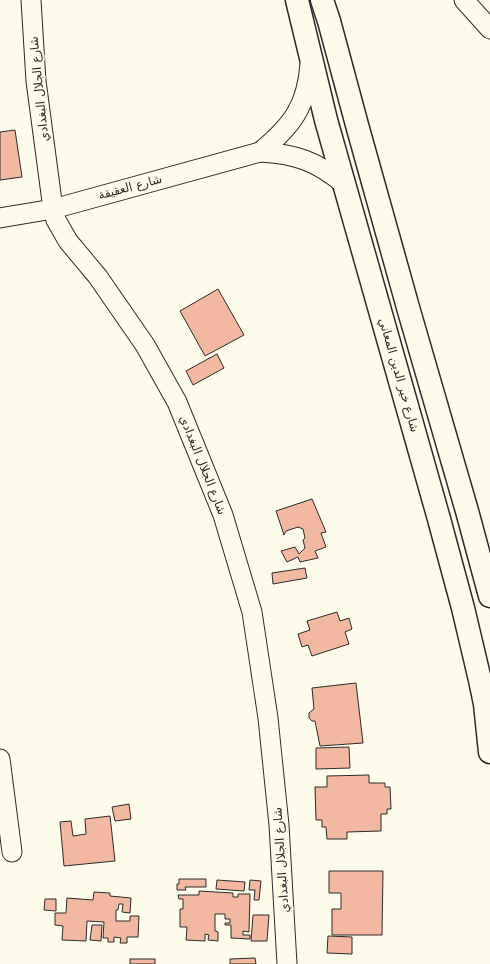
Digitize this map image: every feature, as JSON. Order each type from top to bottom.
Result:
[{"type":"street","name":"شارع الجلال البغدادي","points":[[31,0],[36,81],[56,220],[68,241],[98,277],[145,345],[177,402],[223,515],[252,612],[268,718],[279,825],[287,964]]},
{"type":"street","name":"شارع خير الدين المعاني","points":[[296,0],[326,120],[460,599],[485,704],[490,752]]},
{"type":"street","points":[[322,0],[490,596]]},
{"type":"street","points":[[464,0],[490,29]]},
{"type":"street","name":"شارع العقيقة","points":[[260,152],[278,138],[292,121],[302,101],[309,80],[311,58]]},
{"type":"street","name":"شارع العقيقة","points":[[0,218],[53,209],[260,152],[297,156],[330,172],[344,184]]},
{"type":"street","points":[[0,759],[12,852]]},
{"type":"building","points":[[15,130],[22,177],[0,180],[0,132]]},
{"type":"building","points":[[218,289],[244,335],[205,356],[180,311]]},
{"type":"building","points":[[217,354],[224,368],[193,385],[186,371]]},
{"type":"building","points":[[312,499],[326,532],[321,533],[326,547],[315,551],[318,558],[300,562],[298,557],[287,562],[281,551],[295,547],[299,554],[305,548],[303,540],[305,538],[303,529],[298,527],[286,531],[284,535],[276,511]]},
{"type":"building","points":[[305,568],[307,578],[273,584],[272,573]]},
{"type":"building","points":[[337,612],[340,621],[349,618],[352,629],[345,632],[349,644],[312,656],[308,645],[302,647],[298,634],[310,630],[307,621]]},
{"type":"building","points":[[356,683],[363,743],[320,746],[315,721],[309,718],[309,713],[314,709],[312,688]]},
{"type":"building","points":[[349,747],[350,768],[316,769],[316,748]]},
{"type":"building","points":[[369,775],[369,783],[385,783],[385,787],[390,787],[391,809],[387,809],[387,814],[381,814],[381,831],[347,832],[347,839],[327,839],[326,827],[322,827],[322,820],[316,820],[315,787],[327,787],[327,776]]},
{"type":"building","points":[[129,804],[131,819],[115,821],[112,807]]},
{"type":"building","points":[[110,816],[115,861],[64,866],[60,822],[71,821],[73,836],[86,834],[85,819]]},
{"type":"building","points":[[329,871],[383,871],[382,935],[332,935],[332,909],[341,909],[341,893],[329,893]]},
{"type":"building","points":[[179,879],[206,879],[206,887],[185,887],[186,890],[177,890]]},
{"type":"building","points":[[217,880],[245,882],[244,891],[216,889]]},
{"type":"building","points":[[250,880],[261,881],[259,900],[254,900],[255,890],[249,890]]},
{"type":"building","points":[[199,891],[233,893],[233,897],[238,897],[238,894],[250,894],[249,932],[243,931],[243,935],[250,935],[250,939],[231,938],[231,925],[225,925],[225,923],[230,923],[230,919],[225,919],[225,914],[215,914],[215,931],[218,932],[218,941],[208,940],[209,935],[205,934],[205,941],[186,940],[187,927],[180,927],[180,909],[183,909],[183,899],[179,899],[178,895],[199,895]]},
{"type":"building","points":[[94,892],[110,893],[110,896],[131,898],[130,913],[122,912],[123,904],[119,904],[118,910],[116,910],[116,921],[130,921],[130,916],[139,916],[138,937],[127,937],[127,943],[120,943],[121,938],[114,937],[114,942],[108,942],[108,938],[103,938],[104,922],[87,921],[86,941],[62,940],[63,926],[55,925],[55,913],[66,913],[67,898],[93,900]]},
{"type":"building","points":[[45,899],[56,899],[56,911],[44,910]]},
{"type":"building","points":[[253,915],[269,915],[267,941],[251,941]]},
{"type":"building","points":[[92,925],[102,925],[101,941],[90,940]]},
{"type":"building","points":[[328,936],[352,937],[352,954],[327,953]]},
{"type":"building","points":[[255,958],[256,964],[230,964],[230,959]]},
{"type":"building","points":[[130,959],[155,959],[155,964],[130,964]]}]
